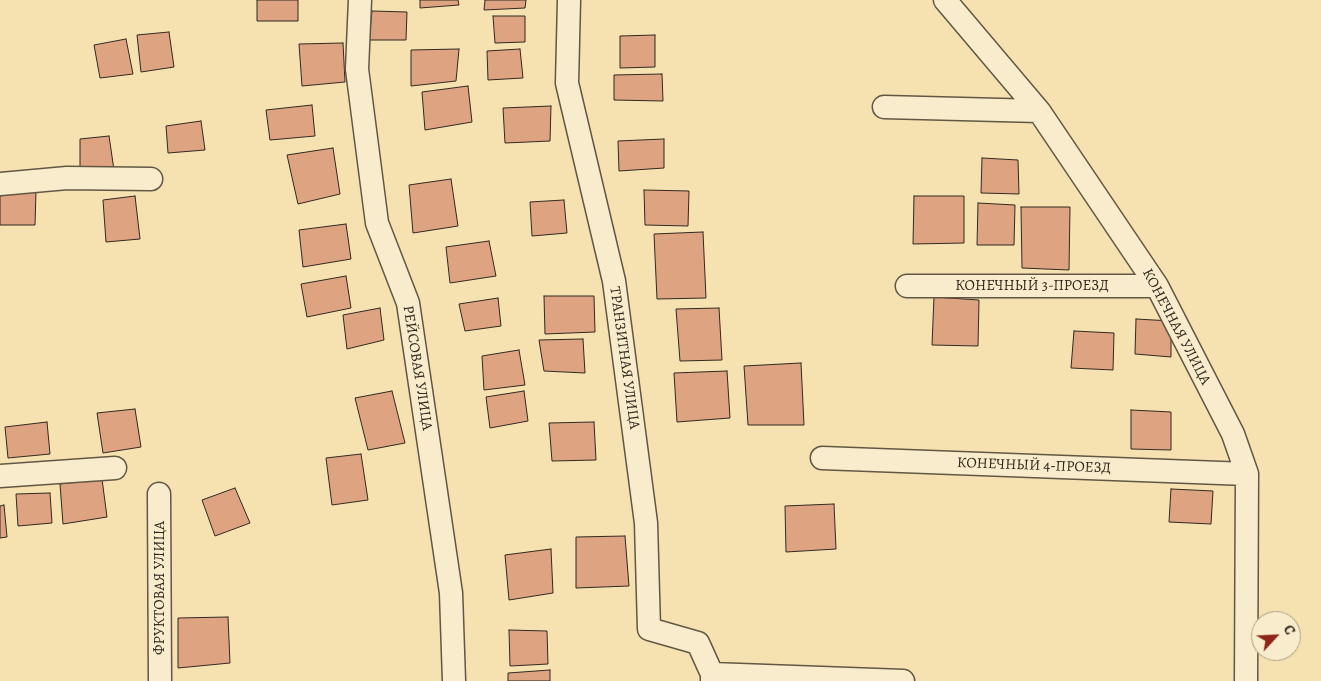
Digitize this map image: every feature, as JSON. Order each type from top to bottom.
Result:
[{"type":"street","name":"РЕЙСОВАЯ УЛИЦА","points":[[360,0],[357,69],[377,223],[408,303],[451,593],[454,681]]},
{"type":"street","name":"ТРАНЗИТНАЯ УЛИЦА","points":[[569,0],[567,83],[614,281],[646,523],[650,629],[698,643],[712,677]]},
{"type":"street","name":"КОНЕЧНАЯ УЛИЦА","points":[[945,0],[1039,111],[1157,286],[1232,434],[1247,474],[1246,681]]},
{"type":"street","points":[[884,107],[1039,111]]},
{"type":"street","points":[[0,184],[67,178],[151,179]]},
{"type":"street","name":"КОНЕЧНЫЙ 3-ПРОЕЗД","points":[[907,286],[1157,286]]},
{"type":"street","name":"КОНЕЧНЫЙ 4-ПРОЕЗД","points":[[822,458],[1247,474]]},
{"type":"street","points":[[0,476],[115,468]]},
{"type":"street","name":"ФРУКТОВАЯ УЛИЦА","points":[[159,494],[160,681]]},
{"type":"street","points":[[712,677],[903,681]]},
{"type":"building","points":[[257,0],[298,0],[298,21],[257,21]]},
{"type":"building","points":[[420,0],[458,0],[459,5],[420,8]]},
{"type":"building","points":[[485,0],[526,0],[525,8],[484,10]]},
{"type":"building","points":[[372,11],[407,12],[406,40],[369,40]]},
{"type":"building","points":[[493,16],[525,16],[525,42],[495,43]]},
{"type":"building","points":[[169,32],[174,67],[141,72],[137,35]]},
{"type":"building","points":[[655,35],[655,67],[620,68],[620,36]]},
{"type":"building","points":[[126,39],[133,74],[100,78],[94,45]]},
{"type":"building","points":[[343,43],[345,82],[302,86],[299,44]]},
{"type":"building","points":[[459,49],[456,81],[411,86],[411,50]]},
{"type":"building","points":[[520,49],[523,78],[488,80],[487,51]]},
{"type":"building","points":[[662,74],[663,101],[614,100],[614,75]]},
{"type":"building","points":[[468,86],[472,122],[425,130],[422,92]]},
{"type":"building","points":[[312,105],[315,136],[270,140],[266,110]]},
{"type":"building","points":[[551,106],[550,141],[505,143],[503,108]]},
{"type":"building","points":[[201,121],[205,150],[168,153],[166,126]]},
{"type":"building","points":[[109,136],[114,170],[80,169],[80,139]]},
{"type":"building","points":[[664,139],[664,168],[619,171],[618,141]]},
{"type":"building","points":[[333,148],[340,194],[298,204],[287,155]]},
{"type":"building","points":[[982,158],[1018,160],[1019,194],[981,193]]},
{"type":"building","points":[[451,179],[458,226],[413,233],[409,185]]},
{"type":"building","points":[[644,190],[689,191],[688,226],[645,225]]},
{"type":"building","points":[[0,191],[36,191],[35,225],[0,225]]},
{"type":"building","points":[[135,196],[140,239],[106,242],[103,200]]},
{"type":"building","points":[[914,196],[964,196],[964,243],[913,244]]},
{"type":"building","points":[[564,200],[567,233],[532,236],[530,202]]},
{"type":"building","points":[[978,203],[1015,205],[1014,245],[977,245]]},
{"type":"building","points":[[1021,207],[1070,207],[1069,270],[1022,268]]},
{"type":"building","points":[[346,224],[351,259],[303,267],[299,230]]},
{"type":"building","points":[[703,232],[706,298],[657,299],[654,234]]},
{"type":"building","points":[[489,241],[496,276],[450,283],[446,247]]},
{"type":"building","points":[[346,276],[351,308],[307,317],[301,284]]},
{"type":"building","points":[[544,296],[594,296],[595,332],[545,334]]},
{"type":"building","points":[[934,297],[979,300],[978,346],[932,345]]},
{"type":"building","points":[[498,298],[501,326],[465,331],[459,304]]},
{"type":"building","points":[[380,308],[384,340],[347,349],[343,315]]},
{"type":"building","points":[[719,308],[722,360],[680,361],[676,309]]},
{"type":"building","points":[[1136,319],[1171,321],[1171,357],[1135,354]]},
{"type":"building","points":[[1074,331],[1114,333],[1113,370],[1071,368]]},
{"type":"building","points":[[583,339],[585,373],[544,371],[539,340]]},
{"type":"building","points":[[519,350],[525,385],[484,390],[482,356]]},
{"type":"building","points":[[801,363],[804,425],[748,425],[744,366]]},
{"type":"building","points":[[727,371],[730,418],[677,422],[674,373]]},
{"type":"building","points":[[392,391],[405,443],[368,450],[355,398]]},
{"type":"building","points":[[524,391],[528,421],[490,428],[486,397]]},
{"type":"building","points":[[135,409],[141,447],[103,453],[97,413]]},
{"type":"building","points":[[1131,410],[1171,412],[1171,450],[1131,449]]},
{"type":"building","points":[[47,422],[50,454],[8,458],[5,427]]},
{"type":"building","points":[[594,422],[596,460],[552,461],[549,423]]},
{"type":"building","points":[[361,454],[368,500],[332,505],[326,458]]},
{"type":"building","points":[[102,479],[107,517],[63,524],[60,484]]},
{"type":"building","points":[[235,488],[250,523],[215,536],[202,500]]},
{"type":"building","points":[[1171,489],[1213,491],[1211,524],[1169,522]]},
{"type":"building","points":[[50,493],[52,523],[18,526],[16,494]]},
{"type":"building","points":[[834,504],[836,549],[786,552],[785,506]]},
{"type":"building","points":[[4,505],[7,537],[0,538],[0,506]]},
{"type":"building","points":[[625,536],[629,586],[576,588],[576,537]]},
{"type":"building","points":[[551,549],[553,593],[509,600],[505,555]]},
{"type":"building","points":[[228,617],[230,663],[178,668],[178,618]]},
{"type":"building","points":[[509,630],[547,631],[548,664],[510,666]]},
{"type":"building","points":[[550,670],[550,681],[508,681],[508,673]]}]
